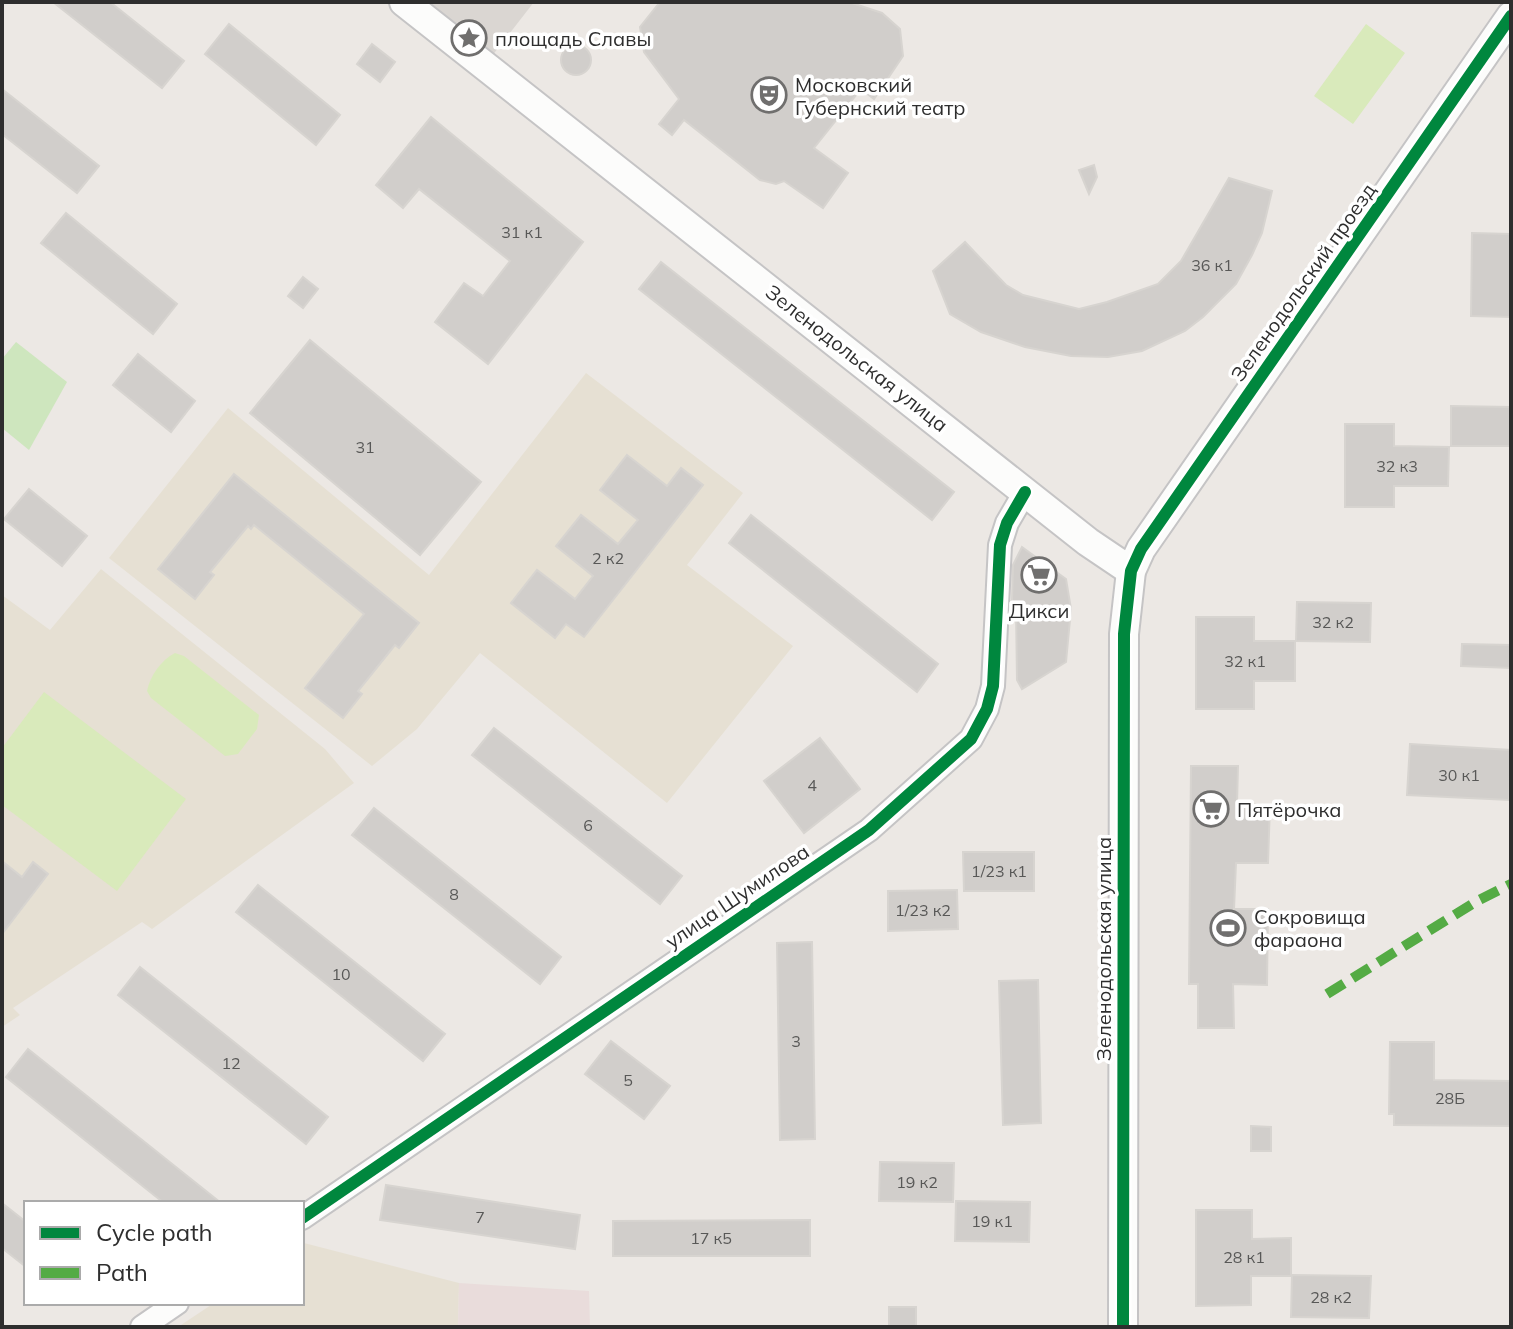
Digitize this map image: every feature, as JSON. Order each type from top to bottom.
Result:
[{"type":"street","name":"Зеленодольская улица","points":[[404,2],[1025,492],[1131,571],[1124,634],[1123,1327]]},
{"type":"street","name":"Зеленодольский проезд","points":[[1131,571],[1141,549],[1511,16]]},
{"type":"street","name":"улица Шумилова","points":[[304,1217],[869,830],[971,739],[987,709],[993,686],[1000,545],[1007,523],[1025,492]]},
{"type":"street","points":[[142,1327],[174,1305]]},
{"type":"shaded area","name":"площадь Славы","points":[[385,2],[534,2],[478,74]]},
{"type":"shaded area","points":[[586,373],[743,493],[687,565],[793,646],[667,803],[480,653],[417,729],[372,766],[109,558],[228,408],[429,575]]},
{"type":"shaded area","points":[[101,569],[325,749],[354,783],[152,929],[142,922],[13,1008],[20,1015],[2,1027],[2,595],[50,630]]},
{"type":"shaded area","points":[[304,1243],[459,1283],[458,1327],[178,1327],[211,1305],[304,1305]]},
{"type":"shaded area","points":[[459,1283],[589,1291],[590,1327],[458,1327]]},
{"type":"green space","points":[[1366,24],[1405,53],[1353,124],[1314,96]]},
{"type":"green space","points":[[16,342],[67,382],[29,450],[2,428],[2,359]]},
{"type":"green space","points":[[175,653],[184,656],[259,715],[257,729],[238,754],[225,756],[151,698],[147,691],[153,674]]},
{"type":"green space","points":[[44,692],[186,799],[117,891],[2,805],[2,748]]},
{"type":"building","points":[[53,2],[110,2],[184,61],[162,88]]},
{"type":"building","name":"Московский Губернский театр","points":[[660,2],[849,2],[882,13],[900,29],[903,56],[874,99],[861,89],[814,148],[848,173],[823,208],[784,181],[776,184],[760,180],[684,120],[672,135],[659,124],[679,99],[644,52],[640,27]]},
{"type":"building","points":[[229,24],[340,115],[316,145],[205,54]]},
{"type":"building","points":[[372,44],[395,62],[380,82],[357,64]]},
{"type":"building","points":[[576,45],[587,49],[591,60],[587,71],[576,75],[565,71],[561,60],[565,49]]},
{"type":"building","points":[[2,89],[99,166],[77,193],[2,134]]},
{"type":"building","points":[[431,117],[583,242],[488,364],[435,322],[464,283],[483,296],[510,261],[419,189],[403,208],[376,185]]},
{"type":"building","points":[[1094,165],[1097,177],[1089,194],[1079,170]]},
{"type":"building","points":[[1229,178],[1272,191],[1262,233],[1236,284],[1185,331],[1142,351],[1108,357],[1071,356],[1025,347],[981,332],[950,314],[933,271],[965,242],[1006,285],[1023,295],[1079,309],[1158,284],[1181,261]]},
{"type":"building","points":[[66,213],[177,304],[153,334],[41,243]]},
{"type":"building","points":[[1472,233],[1511,234],[1511,317],[1471,316]]},
{"type":"building","points":[[661,262],[954,492],[932,520],[639,289]]},
{"type":"building","points":[[303,277],[318,289],[303,308],[288,296]]},
{"type":"building","points":[[310,340],[481,482],[420,555],[250,413]]},
{"type":"building","points":[[138,354],[195,401],[171,432],[113,385]]},
{"type":"building","points":[[1451,406],[1511,407],[1511,446],[1451,446]]},
{"type":"building","points":[[1345,424],[1394,424],[1394,446],[1449,447],[1448,486],[1394,486],[1394,507],[1345,507]]},
{"type":"building","points":[[627,455],[667,486],[681,468],[703,485],[584,637],[566,624],[555,638],[511,603],[537,570],[575,599],[593,576],[556,546],[581,515],[618,544],[638,520],[600,490]]},
{"type":"building","points":[[234,474],[419,623],[399,648],[395,645],[358,691],[362,694],[343,718],[305,688],[364,614],[254,525],[251,529],[248,526],[210,572],[214,575],[195,599],[158,569]]},
{"type":"building","points":[[29,489],[87,536],[62,566],[4,519]]},
{"type":"building","points":[[751,515],[938,664],[917,692],[729,543]]},
{"type":"building","points":[[1022,547],[1066,579],[1071,609],[1066,662],[1022,689],[1017,680],[1016,609],[1012,600],[1013,565]]},
{"type":"building","points":[[1297,602],[1371,603],[1370,642],[1296,641]]},
{"type":"building","points":[[1196,617],[1254,617],[1254,641],[1295,641],[1295,681],[1254,681],[1254,709],[1196,709]]},
{"type":"building","points":[[1462,644],[1511,645],[1511,668],[1461,666]]},
{"type":"building","points":[[494,728],[682,876],[660,904],[472,755]]},
{"type":"building","points":[[820,738],[860,789],[804,833],[764,781]]},
{"type":"building","points":[[1410,744],[1511,750],[1509,800],[1407,795]]},
{"type":"building","points":[[1191,766],[1238,766],[1237,804],[1270,805],[1268,863],[1236,863],[1234,909],[1268,909],[1267,985],[1233,984],[1234,1028],[1198,1028],[1198,984],[1189,984]]},
{"type":"building","points":[[374,808],[561,957],[540,984],[352,835]]},
{"type":"building","points":[[963,852],[1034,852],[1034,891],[964,891]]},
{"type":"building","points":[[2,861],[22,877],[33,862],[48,874],[2,934]]},
{"type":"building","points":[[258,885],[445,1034],[423,1061],[236,912]]},
{"type":"building","points":[[957,890],[958,929],[888,931],[888,891]]},
{"type":"building","points":[[812,942],[815,1139],[780,1140],[777,943]]},
{"type":"building","points":[[140,967],[328,1117],[306,1144],[118,995]]},
{"type":"building","points":[[1038,980],[1041,1123],[1003,1125],[999,981]]},
{"type":"building","points":[[611,1041],[670,1086],[644,1119],[585,1074]]},
{"type":"building","points":[[1390,1042],[1434,1042],[1434,1080],[1511,1081],[1511,1126],[1394,1125],[1394,1114],[1389,1114]]},
{"type":"building","points":[[28,1049],[218,1201],[161,1201],[6,1077]]},
{"type":"building","points":[[1251,1126],[1271,1127],[1271,1151],[1251,1151]]},
{"type":"building","points":[[880,1162],[954,1163],[953,1202],[879,1201]]},
{"type":"building","points":[[386,1185],[580,1215],[575,1249],[380,1220]]},
{"type":"building","points":[[956,1201],[1030,1202],[1029,1242],[955,1241]]},
{"type":"building","points":[[2,1203],[24,1220],[24,1265],[2,1248]]},
{"type":"building","points":[[1196,1210],[1252,1210],[1252,1239],[1291,1238],[1291,1276],[1251,1276],[1251,1305],[1196,1306]]},
{"type":"building","points":[[810,1220],[810,1256],[613,1256],[613,1221]]},
{"type":"building","points":[[1292,1275],[1371,1276],[1369,1318],[1291,1317]]},
{"type":"building","points":[[889,1307],[916,1307],[916,1327],[889,1327]]},
{"type":"marked path","points":[[1327,994],[1477,901],[1511,884]]},
{"type":"cycle path","points":[[1123,1327],[1124,634],[1131,571],[1141,549],[1511,16]]},
{"type":"cycle path","points":[[304,1217],[869,830],[971,739],[987,709],[993,686],[1000,545],[1007,523],[1025,492]]},
{"type":"place","name":"площадь Славы","points":[[469,38]]},
{"type":"place","name":"Московский Губернский театр","points":[[769,95]]},
{"type":"place","name":"Дикси","points":[[1039,575]]},
{"type":"place","name":"Пятёрочка","points":[[1211,809]]},
{"type":"place","name":"Сокровища фараона","points":[[1228,928]]}]
